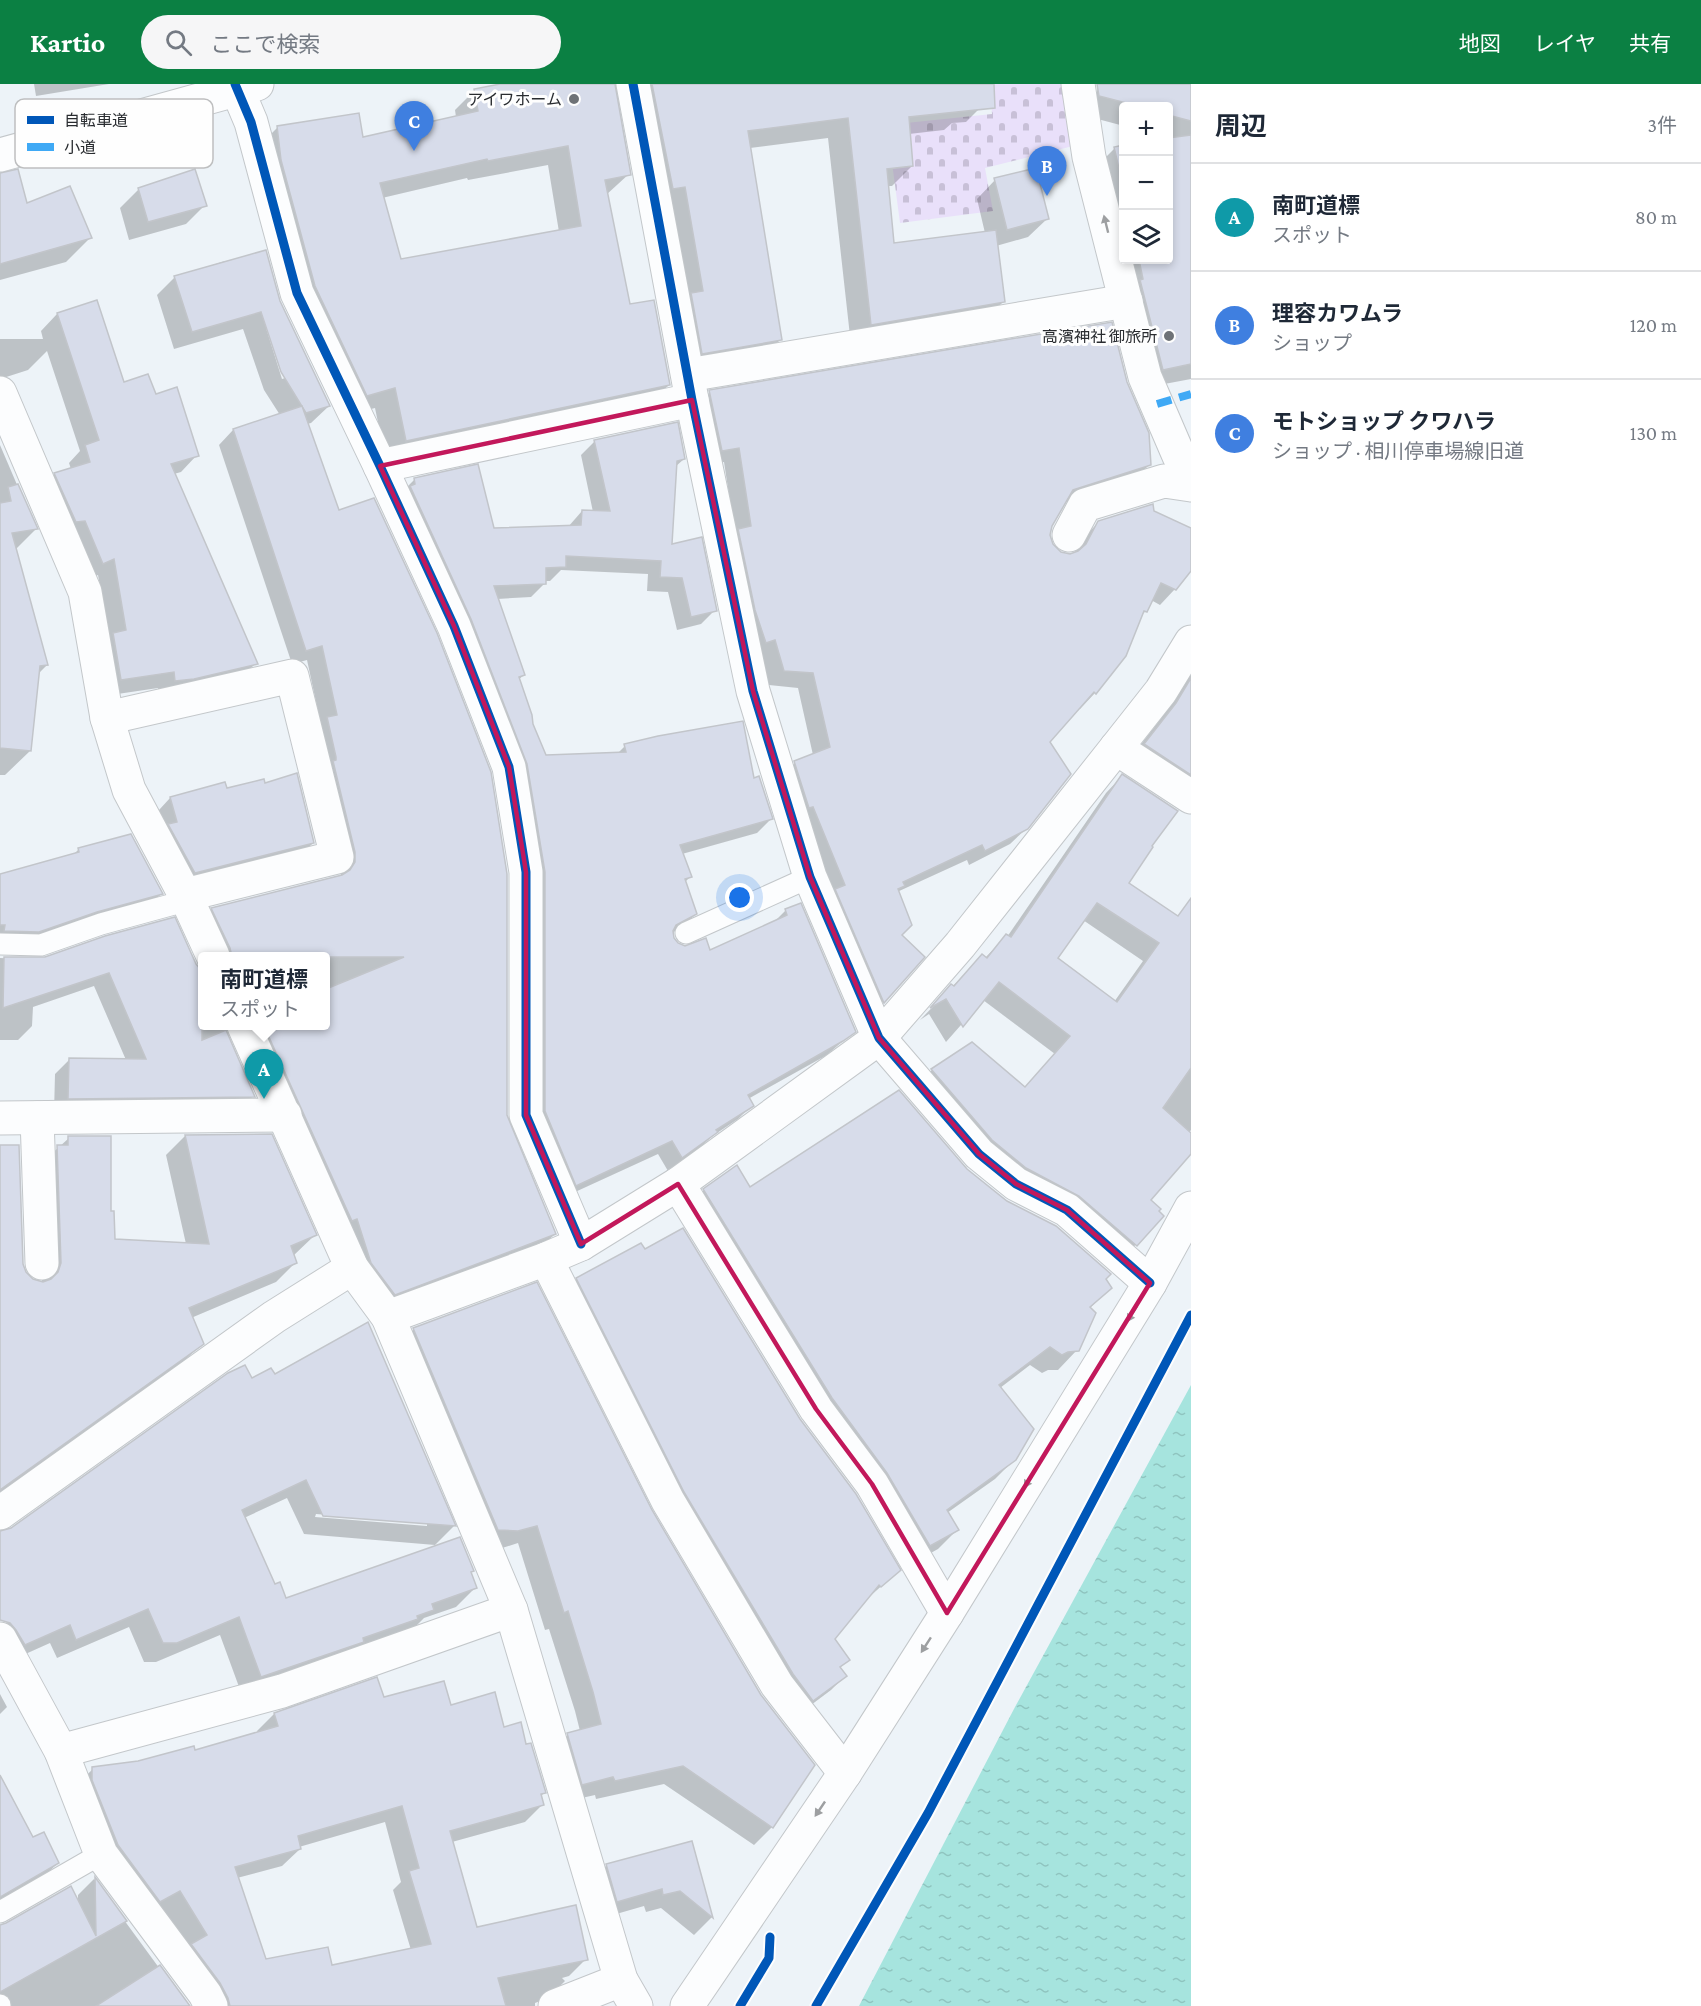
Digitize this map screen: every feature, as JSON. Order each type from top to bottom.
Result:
[{"type":"street","points":[[633,84],[690,388],[753,691],[810,877],[879,1038],[979,1154],[1016,1184],[1067,1210],[1150,1283]]},
{"type":"street","points":[[1078,84],[1089,157],[1145,377],[1179,456],[1191,477]]},
{"type":"street","points":[[197,99],[243,86],[297,293],[454,626],[509,767],[526,872],[526,1115],[580,1244]]},
{"type":"street","points":[[0,155],[15,151]]},
{"type":"street","points":[[380,466],[690,388],[1126,301]]},
{"type":"street","points":[[0,393],[85,592],[107,718],[129,790],[185,895],[211,952]]},
{"type":"street","points":[[1069,535],[1085,505],[1164,481],[1191,485]]},
{"type":"street","points":[[388,1317],[580,1244],[678,1184],[879,1038],[960,945],[1161,691],[1191,642]]},
{"type":"street","points":[[107,718],[292,676],[337,857],[185,895]]},
{"type":"street","points":[[1116,748],[1191,797]]},
{"type":"street","points":[[246,1030],[352,1269],[388,1317],[511,1610],[628,1993],[555,2006]]},
{"type":"street","points":[[0,1118],[285,1115]]},
{"type":"street","points":[[37,1118],[42,1263]]},
{"type":"street","points":[[678,1184],[816,1409],[872,1484],[947,1613]]},
{"type":"street","points":[[687,2006],[844,1773],[947,1613],[1150,1283],[1191,1208]]},
{"type":"street","points":[[546,1258],[668,1501],[777,1685],[844,1773]]},
{"type":"street","points":[[0,1513],[274,1317],[352,1269]]},
{"type":"street","points":[[61,1751],[282,1691],[511,1610]]},
{"type":"street","points":[[0,1639],[61,1751],[101,1854],[205,1994],[211,2006]]},
{"type":"lane","points":[[686,933],[810,877]]},
{"type":"lane","points":[[0,944],[41,945],[101,924],[174,904],[185,895]]},
{"type":"lane","points":[[0,1912],[101,1854]]},
{"type":"highlighted area","points":[[692,400],[753,691],[810,877],[879,1038],[979,1154],[1016,1184],[1067,1210],[1150,1283],[947,1613],[872,1484],[816,1409],[678,1184],[581,1244],[526,1115],[526,872],[509,767],[454,626],[380,466]]},
{"type":"green space","points":[[990,84],[1062,84],[1073,146],[985,168],[993,211],[900,223],[887,125],[992,114]]},
{"type":"water","points":[[1191,1385],[1191,2006],[859,2006],[1015,1707]]},
{"type":"building","points":[[500,84],[615,84],[631,175],[605,180],[630,304],[654,300],[670,385],[406,441],[395,388],[367,396],[315,286],[281,160],[277,126],[359,113],[363,137],[478,111],[474,89]],"holes":[[[568,146],[581,226],[401,259],[380,183],[487,159],[488,161]]]},
{"type":"building","points":[[652,84],[994,84],[995,108],[909,117],[913,166],[887,169],[894,243],[996,230],[1005,302],[871,325],[848,118],[748,131],[782,340],[702,354],[691,293],[703,291],[685,187],[673,189]]},
{"type":"building","points":[[1097,84],[1191,84],[1191,121],[1173,116],[1173,102],[1122,102],[1099,96]]},
{"type":"building","points":[[1191,135],[1191,364],[1163,370],[1140,280],[1143,279],[1140,264],[1173,264],[1173,137]]},
{"type":"building","points":[[1119,146],[1119,168],[1114,147]]},
{"type":"building","points":[[1036,168],[1049,219],[1007,230],[994,178]]},
{"type":"building","points":[[18,169],[27,203],[70,186],[92,238],[0,264],[0,173]]},
{"type":"building","points":[[195,169],[207,206],[148,222],[138,188]]},
{"type":"building","points":[[266,250],[280,301],[330,406],[306,413],[281,372],[261,312],[192,332],[174,276]]},
{"type":"building","points":[[97,300],[124,382],[148,374],[156,394],[177,387],[199,456],[171,464],[258,664],[194,679],[175,681],[174,672],[121,680],[113,633],[126,630],[114,559],[103,564],[85,521],[76,522],[54,473],[90,462],[85,445],[99,440],[57,313]]},
{"type":"building","points":[[1112,322],[1127,382],[1149,433],[1151,465],[1073,490],[1052,526],[1050,535],[1053,544],[1061,552],[1070,554],[1086,544],[1098,521],[1153,504],[1154,511],[1191,528],[1191,571],[1176,590],[1161,583],[1147,612],[1144,611],[1126,656],[1096,694],[1094,692],[1050,742],[1071,774],[1028,829],[985,851],[982,845],[903,882],[905,886],[898,889],[912,925],[902,935],[925,957],[884,1003],[835,889],[845,885],[813,807],[809,808],[794,761],[830,747],[813,673],[784,671],[775,640],[766,643],[755,610],[738,529],[751,526],[739,448],[722,451],[709,390]]},
{"type":"building","points":[[302,406],[339,510],[374,498],[437,633],[491,772],[507,874],[507,1115],[556,1234],[395,1295],[371,1263],[357,1219],[352,1221],[266,1030],[330,1030],[330,987],[404,957],[330,957],[330,952],[231,952],[211,908],[342,875],[350,870],[355,862],[355,852],[333,761],[336,757],[327,717],[337,715],[322,646],[306,651],[233,429]]},
{"type":"building","points":[[678,422],[685,459],[677,461],[672,544],[702,537],[717,611],[691,617],[682,578],[660,577],[661,561],[566,556],[566,567],[546,568],[546,584],[494,586],[525,675],[519,677],[533,724],[546,755],[626,752],[624,744],[743,721],[754,778],[759,776],[773,819],[680,845],[692,877],[685,879],[697,914],[676,925],[673,931],[674,938],[685,946],[706,938],[710,950],[787,915],[785,909],[801,903],[856,1032],[748,1095],[754,1106],[716,1130],[718,1132],[682,1158],[672,1141],[576,1186],[545,1111],[545,872],[527,764],[471,619],[410,486],[415,484],[414,478],[478,464],[494,528],[581,525],[582,510],[610,511],[594,440]]},
{"type":"building","points":[[18,484],[38,529],[12,533],[48,665],[40,666],[31,751],[0,748],[0,503],[11,501],[8,487]]},
{"type":"building","points":[[1191,678],[1191,775],[1144,744],[1176,703]]},
{"type":"building","points":[[297,773],[314,843],[195,873],[168,824],[177,822],[170,797],[225,782],[227,788],[264,779],[265,783]]},
{"type":"building","points":[[1122,774],[1178,811],[1152,846],[1129,883],[1178,916],[1191,898],[1191,1068],[1163,1108],[1191,1133],[1191,1154],[1151,1200],[1161,1209],[1159,1211],[1164,1216],[1137,1246],[1079,1196],[1026,1168],[992,1140],[931,1069],[972,1042],[1025,1087],[1070,1036],[999,982],[963,1027],[946,999],[930,1008],[951,984],[954,986],[982,954],[987,958],[1006,934],[1011,937]],"holes":[[[1097,903],[1159,943],[1117,1002],[1058,958]]]},
{"type":"building","points":[[131,834],[163,894],[97,912],[39,932],[4,931],[5,925],[0,925],[0,874],[79,852],[78,848]]},
{"type":"building","points":[[175,917],[198,966],[198,1030],[202,1030],[202,1040],[226,1030],[255,1097],[68,1099],[69,1058],[146,1059],[109,973],[3,1008],[4,957],[45,957],[105,936]]},
{"type":"building","points":[[899,1090],[967,1169],[1007,1201],[1056,1226],[1111,1274],[1106,1279],[1112,1288],[1090,1307],[1096,1313],[1079,1351],[1062,1355],[1050,1347],[999,1385],[1034,1429],[1016,1460],[947,1510],[959,1530],[930,1546],[887,1473],[832,1398],[703,1189],[737,1165],[750,1187]]},
{"type":"building","points":[[272,1134],[317,1235],[291,1246],[297,1263],[189,1308],[204,1344],[0,1490],[0,1145],[19,1145],[23,1264],[26,1272],[33,1279],[43,1282],[51,1279],[58,1272],[61,1263],[57,1145],[68,1145],[68,1136],[111,1136],[111,1211],[114,1211],[115,1239],[209,1244],[185,1135]]},
{"type":"building","points":[[683,1228],[800,1419],[856,1494],[901,1570],[881,1587],[879,1585],[835,1639],[850,1660],[840,1667],[847,1676],[813,1701],[793,1674],[684,1492],[576,1278],[641,1243],[645,1249]]},
{"type":"building","points":[[537,1282],[652,1510],[761,1695],[815,1765],[773,1828],[683,1766],[615,1781],[613,1777],[582,1785],[567,1733],[601,1724],[568,1611],[564,1613],[537,1526],[518,1531],[498,1530],[413,1328]]},
{"type":"building","points":[[368,1322],[456,1526],[323,1516],[306,1480],[242,1510],[275,1584],[280,1582],[286,1598],[460,1537],[474,1571],[471,1572],[477,1588],[432,1604],[434,1610],[417,1616],[418,1619],[363,1638],[364,1642],[261,1677],[239,1617],[177,1643],[163,1643],[148,1609],[76,1640],[70,1625],[25,1645],[10,1623],[0,1620],[0,1531],[11,1528],[228,1373],[245,1365],[252,1378],[271,1368],[275,1374]]},
{"type":"building","points":[[377,1677],[384,1697],[444,1681],[451,1705],[495,1692],[504,1727],[521,1722],[526,1744],[531,1743],[546,1793],[541,1794],[544,1805],[450,1831],[477,1927],[576,1905],[588,1960],[498,1978],[506,2006],[230,2006],[220,1983],[191,1944],[207,1935],[180,1891],[160,1902],[118,1845],[92,1780],[92,1767],[138,1761],[194,1746],[195,1750],[278,1726],[274,1713]],"holes":[[[402,1806],[419,1868],[409,1871],[431,1944],[332,1965],[328,1947],[266,1959],[235,1867],[301,1849],[298,1836]]]},
{"type":"building","points":[[0,1775],[33,1837],[44,1832],[59,1863],[0,1897]]},
{"type":"building","points":[[692,1841],[713,1918],[680,1891],[663,1895],[662,1889],[617,1902],[606,1864]]},
{"type":"building","points":[[95,1877],[127,1921],[0,1992],[0,1925],[71,1886],[96,1936]]},
{"type":"building","points":[[160,1965],[190,2006],[96,2006]]},
{"type":"marked path","points":[[1157,404],[1191,394]]},
{"type":"cycle path","points":[[235,84],[251,122],[297,293],[454,626],[509,767],[526,872],[526,1115],[581,1244]]},
{"type":"cycle path","points":[[633,84],[692,400],[753,691],[810,877],[879,1038],[979,1154],[1016,1184],[1067,1210],[1150,1283]]},
{"type":"cycle path","points":[[816,2006],[928,1813],[1191,1315]]},
{"type":"cycle path","points":[[740,2006],[769,1958],[770,1937]]},
{"type":"place","name":"アイワホーム","points":[[574,99]]},
{"type":"place","name":"モトショップ クワハラ","points":[[414,151]]},
{"type":"place","name":"理容カワムラ","points":[[1047,196]]},
{"type":"place","name":"高濱神社 御旅所","points":[[1169,336]]},
{"type":"place","name":"南町道標","points":[[264,1099]]}]
